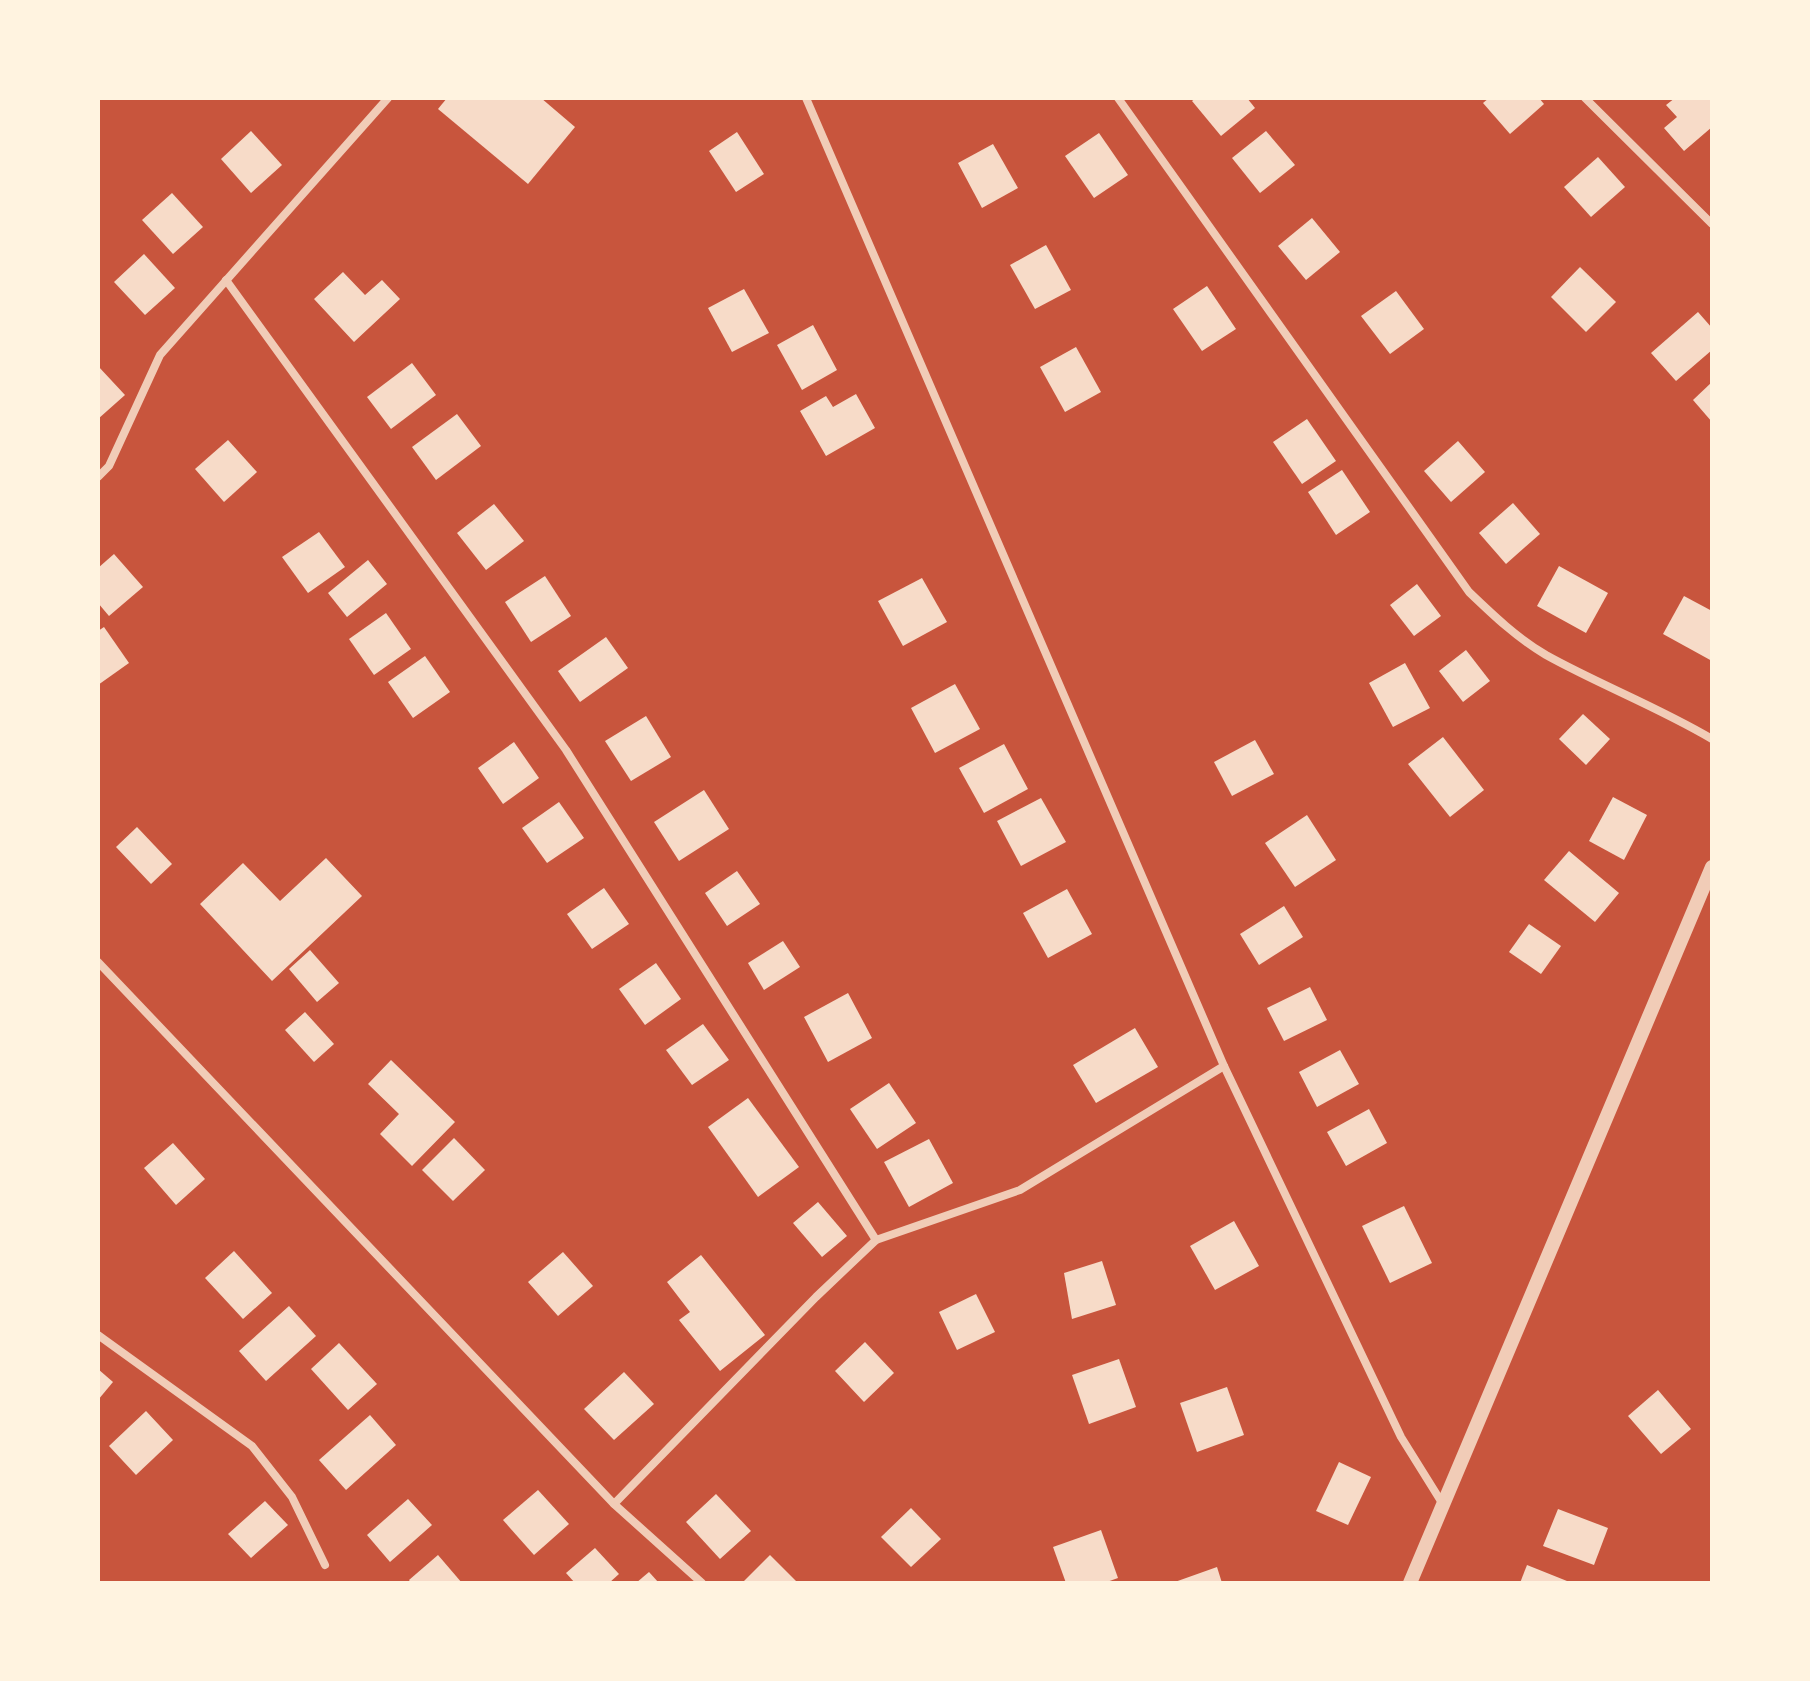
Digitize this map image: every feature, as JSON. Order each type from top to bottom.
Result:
[{"type":"street","points":[[98,477],[109,466],[160,355],[388,98]]},
{"type":"street","points":[[806,98],[1224,1066],[1401,1437],[1444,1506]]},
{"type":"street","points":[[1118,98],[1469,592],[1510,631],[1545,654],[1672,715],[1712,739]]},
{"type":"street","points":[[1585,98],[1712,224]]},
{"type":"street","points":[[226,280],[566,750],[876,1240]]},
{"type":"street","points":[[1410,1583],[1712,867]]},
{"type":"street","points":[[98,962],[614,1504],[702,1583]]},
{"type":"street","points":[[614,1504],[816,1297],[876,1240],[1020,1190],[1224,1066]]},
{"type":"street","points":[[98,1335],[252,1446],[292,1497],[325,1565]]},
{"type":"building","points":[[447,98],[541,98],[575,127],[528,184],[438,109]]},
{"type":"building","points":[[1196,98],[1247,98],[1255,108],[1221,136],[1192,101]]},
{"type":"building","points":[[1489,98],[1539,98],[1544,104],[1510,134],[1483,103]]},
{"type":"building","points":[[1675,98],[1712,98],[1712,127],[1684,151],[1664,128],[1677,117],[1666,105]]},
{"type":"building","points":[[251,131],[282,165],[251,193],[221,159]]},
{"type":"building","points":[[1266,131],[1295,165],[1260,193],[1232,158]]},
{"type":"building","points":[[737,132],[764,174],[736,192],[709,151]]},
{"type":"building","points":[[1099,133],[1128,175],[1094,198],[1065,156]]},
{"type":"building","points":[[993,144],[1018,188],[982,208],[958,163]]},
{"type":"building","points":[[1598,157],[1625,187],[1591,217],[1564,187]]},
{"type":"building","points":[[172,193],[203,227],[173,254],[142,220]]},
{"type":"building","points":[[1312,218],[1340,252],[1306,280],[1278,246]]},
{"type":"building","points":[[1046,245],[1071,290],[1035,309],[1010,265]]},
{"type":"building","points":[[144,254],[175,288],[145,315],[114,282]]},
{"type":"building","points":[[1580,267],[1616,302],[1586,332],[1551,297]]},
{"type":"building","points":[[343,272],[365,295],[382,280],[400,299],[354,342],[314,299]]},
{"type":"building","points":[[1207,286],[1236,329],[1202,351],[1173,309]]},
{"type":"building","points":[[744,289],[769,333],[732,352],[708,308]]},
{"type":"building","points":[[1396,291],[1424,329],[1390,354],[1361,316]]},
{"type":"building","points":[[1698,312],[1712,328],[1712,350],[1676,381],[1651,353]]},
{"type":"building","points":[[813,325],[837,370],[802,390],[777,345]]},
{"type":"building","points":[[1076,347],[1101,392],[1065,412],[1040,367]]},
{"type":"building","points":[[412,363],[436,395],[391,429],[367,397]]},
{"type":"building","points":[[98,366],[125,395],[98,419]]},
{"type":"building","points":[[1712,382],[1712,422],[1693,400]]},
{"type":"building","points":[[856,394],[875,428],[826,456],[800,411],[826,396],[833,407]]},
{"type":"building","points":[[457,414],[481,446],[436,480],[412,447]]},
{"type":"building","points":[[1307,419],[1336,461],[1302,484],[1273,442]]},
{"type":"building","points":[[228,440],[257,472],[224,502],[195,469]]},
{"type":"building","points":[[1458,441],[1485,472],[1451,502],[1424,471]]},
{"type":"building","points":[[1342,470],[1370,512],[1336,535],[1308,492]]},
{"type":"building","points":[[1513,503],[1540,534],[1506,564],[1479,533]]},
{"type":"building","points":[[494,504],[524,541],[486,570],[457,533]]},
{"type":"building","points":[[319,532],[345,567],[308,593],[282,557]]},
{"type":"building","points":[[114,554],[143,587],[109,616],[98,603],[98,568]]},
{"type":"building","points":[[368,560],[387,584],[347,617],[328,593]]},
{"type":"building","points":[[1559,566],[1608,593],[1586,633],[1537,606]]},
{"type":"building","points":[[545,576],[571,616],[531,642],[505,602]]},
{"type":"building","points":[[922,578],[947,622],[903,646],[878,601]]},
{"type":"building","points":[[1417,584],[1441,616],[1414,636],[1390,605]]},
{"type":"building","points":[[1684,596],[1712,611],[1712,661],[1663,634]]},
{"type":"building","points":[[386,613],[411,649],[374,675],[349,639]]},
{"type":"building","points":[[104,627],[129,663],[98,685],[98,631]]},
{"type":"building","points":[[606,637],[628,668],[580,702],[558,671]]},
{"type":"building","points":[[1466,650],[1490,681],[1463,702],[1439,671]]},
{"type":"building","points":[[425,656],[450,692],[413,718],[388,682]]},
{"type":"building","points":[[1405,663],[1430,708],[1393,727],[1369,683]]},
{"type":"building","points":[[955,684],[980,729],[935,753],[911,708]]},
{"type":"building","points":[[1583,714],[1610,739],[1586,765],[1559,739]]},
{"type":"building","points":[[646,716],[671,757],[631,781],[605,741]]},
{"type":"building","points":[[1443,737],[1484,790],[1450,817],[1408,764]]},
{"type":"building","points":[[1255,740],[1274,774],[1232,796],[1214,762]]},
{"type":"building","points":[[514,742],[539,778],[503,804],[478,768]]},
{"type":"building","points":[[1004,744],[1028,789],[984,813],[959,768]]},
{"type":"building","points":[[704,790],[729,829],[679,861],[654,822]]},
{"type":"building","points":[[1613,797],[1647,815],[1624,860],[1589,841]]},
{"type":"building","points":[[1041,798],[1066,842],[1021,866],[997,821]]},
{"type":"building","points":[[559,802],[584,838],[547,863],[522,828]]},
{"type":"building","points":[[1307,815],[1336,860],[1295,887],[1265,843]]},
{"type":"building","points":[[137,827],[172,864],[151,884],[116,847]]},
{"type":"building","points":[[1569,851],[1619,893],[1595,922],[1544,880]]},
{"type":"building","points":[[326,858],[362,896],[272,981],[200,904],[243,863],[280,901]]},
{"type":"building","points":[[737,871],[760,904],[727,926],[705,893]]},
{"type":"building","points":[[604,888],[629,924],[592,949],[567,914]]},
{"type":"building","points":[[1067,889],[1092,934],[1048,958],[1023,913]]},
{"type":"building","points":[[1284,906],[1303,937],[1259,965],[1240,934]]},
{"type":"building","points":[[1529,924],[1561,946],[1541,974],[1509,952]]},
{"type":"building","points":[[783,941],[800,967],[764,990],[748,963]]},
{"type":"building","points":[[310,950],[339,983],[317,1002],[289,969]]},
{"type":"building","points":[[656,963],[681,999],[645,1025],[619,989]]},
{"type":"building","points":[[1310,987],[1327,1020],[1284,1041],[1267,1008]]},
{"type":"building","points":[[848,993],[872,1038],[828,1062],[804,1017]]},
{"type":"building","points":[[305,1012],[334,1044],[314,1062],[285,1030]]},
{"type":"building","points":[[703,1024],[729,1060],[692,1085],[666,1050]]},
{"type":"building","points":[[1135,1028],[1158,1067],[1096,1103],[1073,1065]]},
{"type":"building","points":[[1340,1050],[1359,1084],[1317,1107],[1299,1072]]},
{"type":"building","points":[[391,1060],[455,1122],[412,1166],[380,1134],[399,1114],[368,1084]]},
{"type":"building","points":[[889,1083],[916,1123],[877,1149],[850,1109]]},
{"type":"building","points":[[748,1098],[799,1167],[758,1197],[708,1127]]},
{"type":"building","points":[[1369,1109],[1387,1143],[1346,1166],[1327,1132]]},
{"type":"building","points":[[454,1138],[485,1170],[453,1201],[422,1170]]},
{"type":"building","points":[[929,1139],[953,1183],[909,1207],[884,1162]]},
{"type":"building","points":[[173,1143],[205,1179],[176,1205],[144,1168]]},
{"type":"building","points":[[818,1202],[847,1236],[822,1257],[793,1223]]},
{"type":"building","points":[[1404,1206],[1432,1263],[1390,1283],[1362,1226]]},
{"type":"building","points":[[1234,1221],[1259,1266],[1215,1290],[1190,1246]]},
{"type":"building","points":[[234,1251],[272,1293],[243,1319],[205,1278]]},
{"type":"building","points":[[563,1252],[593,1286],[558,1316],[528,1282]]},
{"type":"building","points":[[701,1255],[765,1335],[720,1371],[679,1320],[690,1312],[667,1282]]},
{"type":"building","points":[[1102,1261],[1116,1305],[1072,1319],[1064,1273]]},
{"type":"building","points":[[976,1294],[995,1332],[957,1350],[939,1312]]},
{"type":"building","points":[[289,1306],[316,1336],[266,1381],[239,1351]]},
{"type":"building","points":[[865,1342],[894,1373],[864,1402],[835,1371]]},
{"type":"building","points":[[339,1343],[377,1384],[348,1410],[311,1369]]},
{"type":"building","points":[[1119,1359],[1136,1407],[1089,1424],[1072,1375]]},
{"type":"building","points":[[98,1369],[113,1382],[98,1400]]},
{"type":"building","points":[[624,1372],[654,1404],[614,1440],[584,1409]]},
{"type":"building","points":[[1227,1387],[1244,1435],[1197,1452],[1180,1403]]},
{"type":"building","points":[[1658,1390],[1691,1429],[1661,1454],[1628,1416]]},
{"type":"building","points":[[146,1411],[173,1440],[136,1475],[109,1446]]},
{"type":"building","points":[[370,1415],[396,1445],[346,1490],[319,1460]]},
{"type":"building","points":[[1339,1462],[1371,1477],[1348,1525],[1316,1511]]},
{"type":"building","points":[[538,1490],[569,1524],[534,1555],[503,1520]]},
{"type":"building","points":[[716,1494],[751,1531],[720,1559],[686,1522]]},
{"type":"building","points":[[408,1499],[432,1525],[390,1562],[367,1535]]},
{"type":"building","points":[[265,1501],[288,1525],[251,1558],[228,1534]]},
{"type":"building","points":[[911,1508],[941,1539],[911,1567],[881,1537]]},
{"type":"building","points":[[1558,1509],[1608,1528],[1594,1565],[1543,1546]]},
{"type":"building","points":[[1101,1530],[1118,1578],[1104,1583],[1066,1583],[1053,1547]]},
{"type":"building","points":[[595,1548],[619,1574],[609,1583],[575,1583],[566,1573]]},
{"type":"building","points":[[438,1555],[462,1583],[411,1583],[409,1580]]},
{"type":"building","points":[[770,1555],[798,1583],[742,1583]]},
{"type":"building","points":[[1527,1565],[1572,1583],[1520,1583]]},
{"type":"building","points":[[1217,1567],[1222,1583],[1172,1583]]},
{"type":"building","points":[[649,1572],[659,1583],[636,1583]]}]
